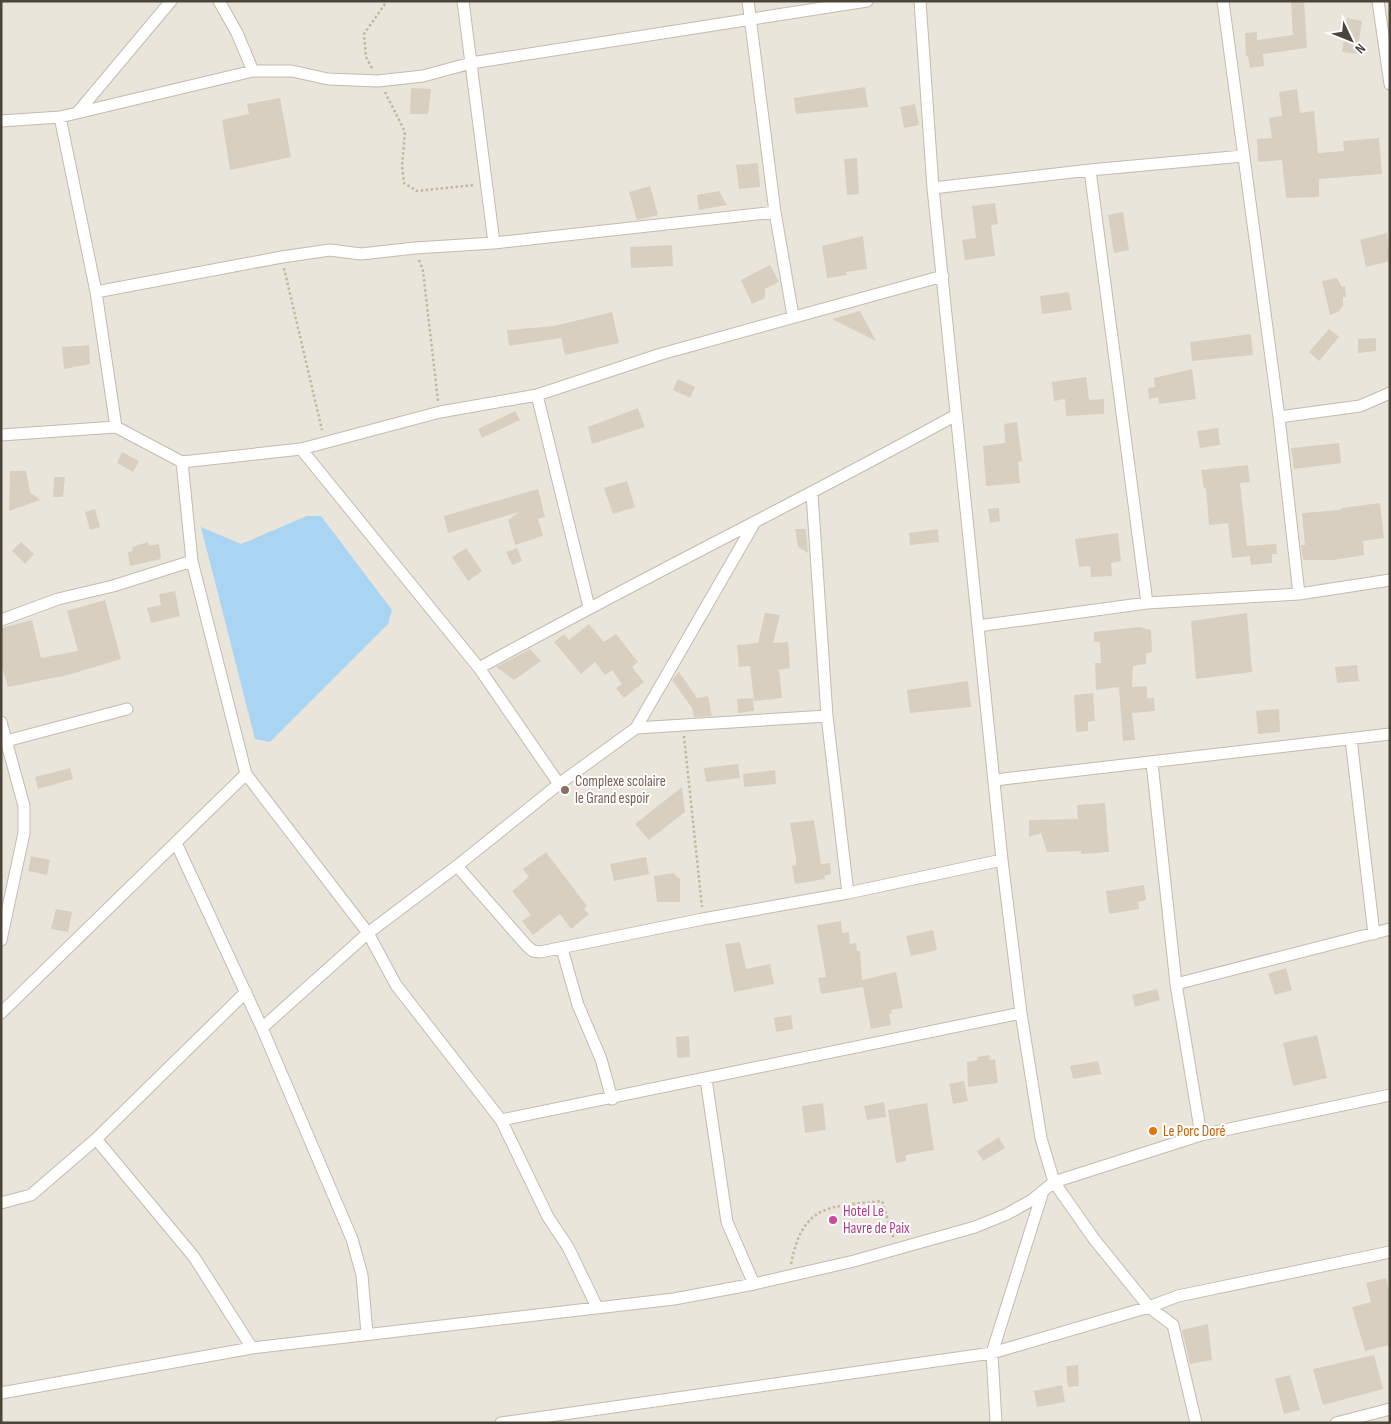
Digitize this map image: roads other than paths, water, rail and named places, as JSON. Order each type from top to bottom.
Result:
[{"type":"street","points":[[78,112],[171,1]]},
{"type":"street","points":[[219,1],[237,33],[253,71]]},
{"type":"street","points":[[463,1],[494,243]]},
{"type":"street","points":[[748,1],[775,212],[793,316]]},
{"type":"street","points":[[1,121],[60,117],[253,71],[292,71],[328,79],[378,81],[423,76],[471,63],[867,1]]},
{"type":"street","points":[[920,1],[934,188],[1002,860],[1021,1013],[1041,1138],[1054,1182],[1094,1239],[1149,1307],[1173,1325],[1196,1423]]},
{"type":"street","points":[[1223,1],[1279,417],[1299,594]]},
{"type":"street","points":[[1378,1],[1390,84]]},
{"type":"street","points":[[60,117],[96,292],[116,427]]},
{"type":"street","points":[[934,188],[1090,170],[1243,156]]},
{"type":"street","points":[[1090,170],[1147,603]]},
{"type":"street","points":[[96,292],[282,256],[330,250],[361,254],[415,248],[494,243],[775,212]]},
{"type":"street","points":[[1,435],[116,427],[182,462],[301,450],[324,442],[440,412],[537,395],[661,354],[943,276]]},
{"type":"street","points":[[1279,417],[1360,406],[1390,393]]},
{"type":"street","points":[[537,395],[589,607]]},
{"type":"street","points":[[479,668],[589,607],[812,494],[956,415]]},
{"type":"street","points":[[301,450],[479,668],[559,784]]},
{"type":"street","points":[[182,462],[192,561],[246,774],[368,933],[396,986],[500,1120],[548,1217],[568,1247],[597,1308]]},
{"type":"street","points":[[812,494],[827,716],[848,893]]},
{"type":"street","points":[[262,1028],[368,933],[457,866],[559,784],[636,728],[756,521]]},
{"type":"street","points":[[1,620],[58,598],[113,586],[192,561]]},
{"type":"street","points":[[978,626],[1147,603],[1299,594],[1390,580]]},
{"type":"street","points":[[6,742],[128,709]]},
{"type":"street","points":[[636,728],[827,716]]},
{"type":"street","points":[[1,722],[24,806],[24,833],[1,940]]},
{"type":"street","points":[[995,780],[1390,734]]},
{"type":"street","points":[[1351,739],[1374,934]]},
{"type":"street","points":[[1152,763],[1176,984],[1201,1134]]},
{"type":"street","points":[[1,1013],[246,774]]},
{"type":"street","points":[[176,843],[246,992],[352,1239],[362,1275],[367,1334]]},
{"type":"street","points":[[457,866],[533,951],[562,949],[703,919],[848,893],[1002,860]]},
{"type":"street","points":[[1176,984],[1390,929]]},
{"type":"street","points":[[562,949],[578,1005],[601,1059],[612,1099]]},
{"type":"street","points":[[1,1203],[31,1195],[96,1139],[246,992]]},
{"type":"street","points":[[500,1120],[706,1080],[856,1046],[1021,1013]]},
{"type":"street","points":[[706,1080],[727,1222],[754,1284]]},
{"type":"street","points":[[1,1393],[252,1348],[367,1334],[397,1333],[674,1299],[754,1284],[854,1261],[975,1227],[1007,1214],[1044,1191],[1054,1182],[1201,1134],[1390,1095]]},
{"type":"street","points":[[96,1139],[194,1257],[252,1348]]},
{"type":"street","points":[[996,1423],[992,1353],[1044,1191]]},
{"type":"street","points":[[505,1422],[992,1353],[1149,1307],[1178,1296],[1390,1252]]},
{"type":"street","points":[[1336,1423],[1390,1409]]},
{"type":"water","points":[[307,516],[321,516],[392,610],[388,624],[270,742],[255,739],[201,527],[241,544]]},
{"type":"place","name":"Complexe scolaire le Grand espoir","points":[[565,790]]},
{"type":"place","name":"Le Porc Doré","points":[[1153,1131]]},
{"type":"place","name":"Hotel Le Havre de Paix","points":[[833,1220]]}]
